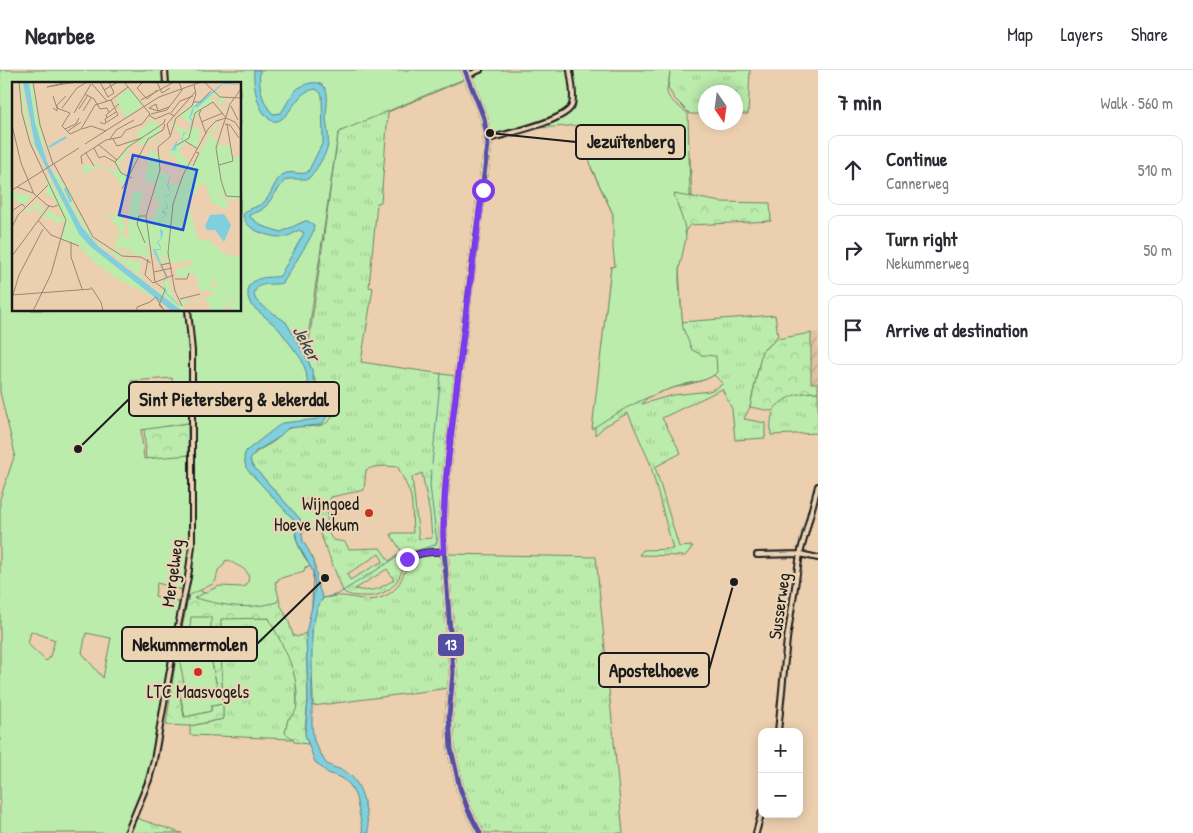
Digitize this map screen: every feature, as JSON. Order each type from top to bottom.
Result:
[{"type":"main road","points":[[467,72],[484,118],[488,139],[487,159],[468,293],[445,486],[443,520],[453,673],[449,722],[451,750],[460,788],[468,810],[480,833]]},
{"type":"street","points":[[467,72],[480,70]]},
{"type":"street","points":[[488,139],[546,122],[568,112],[573,99],[570,70]]},
{"type":"street","name":"Mergelweg","points":[[127,833],[149,780],[154,760],[191,556],[192,351],[188,311]]},
{"type":"street","name":"Susserweg","points":[[778,728],[787,639],[800,554],[818,486]]},
{"type":"street","points":[[406,562],[411,556],[444,552]]},
{"type":"street","points":[[758,555],[800,554],[818,558]]},
{"type":"street","points":[[756,833],[760,818]]},
{"type":"shaded area","points":[[818,332],[818,383],[811,383],[811,333]]},
{"type":"green space","points":[[0,70],[670,70],[667,94],[688,114],[690,197],[674,194],[684,224],[686,238],[679,270],[683,328],[692,350],[702,355],[716,356],[717,372],[707,379],[649,397],[626,408],[592,429],[611,267],[615,266],[613,214],[591,167],[583,125],[537,128],[486,142],[481,115],[466,79],[464,79],[341,131],[338,134],[307,343],[309,346],[307,358],[318,388],[333,407],[333,415],[329,421],[319,426],[288,429],[274,441],[259,450],[250,460],[252,466],[300,520],[302,532],[295,534],[301,551],[311,566],[305,567],[304,571],[278,579],[275,582],[279,598],[277,602],[265,605],[244,607],[194,598],[219,586],[246,586],[248,580],[247,572],[229,560],[225,561],[224,565],[218,570],[213,584],[188,596],[183,595],[183,590],[157,583],[155,596],[182,603],[154,753],[124,833],[0,833],[0,499],[15,454],[0,392]],"holes":[[[172,378],[173,394],[135,398],[131,381]],[[188,423],[189,455],[144,459],[141,430]],[[31,631],[55,640],[49,659],[46,661],[28,644]],[[86,633],[111,638],[103,678],[82,653]]]},
{"type":"green space","points":[[462,70],[466,79],[388,112],[381,202],[377,203],[369,287],[373,288],[361,362],[456,376],[443,484],[441,549],[404,555],[391,535],[392,533],[413,533],[411,497],[398,467],[382,466],[370,468],[366,470],[364,490],[331,497],[328,507],[327,525],[333,540],[345,542],[349,549],[380,548],[389,561],[398,555],[404,564],[399,578],[390,589],[378,595],[370,596],[352,595],[343,591],[318,528],[302,532],[300,519],[252,465],[250,460],[307,357],[338,134],[328,137]],"holes":[[[422,473],[430,514],[432,538],[419,539],[412,477]],[[379,554],[383,561],[350,580],[347,574]],[[387,569],[394,580],[375,589],[366,591],[355,589]]]},
{"type":"green space","points":[[670,70],[750,70],[748,114],[743,114],[743,85],[698,85],[698,114],[690,114],[674,98],[668,88]]},
{"type":"green space","points":[[690,158],[692,196],[673,193],[680,259],[681,322],[775,315],[778,336],[776,337],[777,339],[762,351],[750,407],[744,419],[765,423],[765,438],[735,440],[732,409],[722,389],[662,418],[681,453],[655,467],[679,547],[693,546],[685,556],[639,555],[643,550],[673,549],[650,463],[628,413],[605,426],[595,435],[595,409],[611,267],[616,267],[613,214],[591,168],[595,159]],"holes":[[[714,375],[723,384],[710,391],[673,395],[642,404],[648,398],[665,390],[697,382]]]},
{"type":"green space","points":[[672,193],[721,202],[770,203],[771,221],[691,225],[687,228],[685,239]]},
{"type":"green space","points":[[811,333],[811,383],[818,383],[818,392],[787,398],[772,411],[750,407],[762,351],[777,339]]},
{"type":"green space","points":[[818,392],[818,433],[771,435],[773,414],[776,406],[781,401],[797,394]]},
{"type":"green space","points":[[188,423],[188,459],[146,460],[144,428]]},
{"type":"green space","points":[[244,457],[295,533],[300,550],[311,566],[272,576],[281,606],[293,635],[297,637],[306,633],[308,700],[305,731],[308,744],[294,742],[285,733],[288,719],[294,714],[296,709],[296,684],[291,664],[269,618],[221,619],[222,691],[217,687],[209,649],[211,648],[203,648],[204,652],[185,688],[179,690],[184,717],[211,711],[211,706],[223,704],[223,719],[190,726],[166,725],[176,658],[189,594],[200,585],[199,590],[204,593],[256,604]]},
{"type":"green space","points":[[435,554],[440,556],[442,561],[450,670],[449,688],[313,706],[312,635],[317,608],[323,598],[340,596],[378,599],[396,588],[409,562],[421,556]]},
{"type":"green space","points":[[449,554],[596,557],[623,833],[483,833],[475,821],[462,789],[453,748],[451,718],[455,682],[447,556]]},
{"type":"green space","name":"LTC Maasvogels","points":[[191,617],[211,617],[211,649],[209,649],[217,687],[222,691],[223,704],[211,706],[211,711],[185,717],[179,690],[185,688],[179,658],[204,652],[203,648],[188,647]]},
{"type":"green space","points":[[220,618],[269,618],[288,654],[296,681],[297,709],[293,716],[288,719],[286,729],[293,739],[190,735],[190,726],[223,719]]},
{"type":"green space","points":[[136,818],[181,833],[130,833]]},
{"type":"water","points":[[254,70],[260,70],[262,93],[266,105],[273,114],[281,113],[294,92],[309,83],[319,83],[327,94],[328,145],[319,165],[308,179],[285,180],[266,206],[260,211],[249,215],[262,226],[281,232],[305,221],[314,225],[309,240],[283,283],[261,285],[255,290],[254,295],[260,304],[286,322],[307,358],[312,370],[316,398],[327,416],[323,423],[319,425],[288,428],[278,438],[255,452],[250,460],[252,465],[300,519],[303,541],[314,560],[318,586],[323,598],[317,609],[312,630],[312,727],[314,741],[325,762],[346,772],[357,784],[364,800],[369,833],[363,833],[356,797],[350,785],[342,778],[328,773],[315,762],[305,735],[308,700],[306,633],[315,587],[313,572],[297,542],[294,520],[246,468],[244,457],[246,451],[282,423],[318,419],[321,414],[309,394],[302,360],[278,328],[251,305],[248,297],[248,287],[256,280],[280,276],[304,233],[299,230],[284,237],[265,234],[248,225],[243,215],[266,200],[278,180],[284,174],[308,172],[323,142],[322,96],[316,89],[307,92],[302,95],[284,117],[274,121],[269,119],[263,112],[259,103]]},
{"type":"waterway","points":[[432,464],[441,373]]},
{"type":"waterway","points":[[404,554],[435,545],[437,542],[430,486],[431,470]]},
{"type":"waterway","points":[[324,598],[338,594],[399,556]]},
{"type":"waterway","points":[[312,606],[313,570]]},
{"type":"transit line","name":"13","points":[[465,70],[484,118],[488,145],[445,486],[443,534],[453,673],[449,716],[451,749],[460,788],[468,810],[480,833]]},
{"type":"place","name":"Jezuïtenberg","points":[[490,133]]},
{"type":"place","name":"Sint Pietersberg & Jekerdal","points":[[78,449]]},
{"type":"place","name":"Wijngoed Hoeve Nekum","points":[[369,513]]},
{"type":"place","name":"Nekummermolen","points":[[325,578]]},
{"type":"place","name":"Apostelhoeve","points":[[734,582]]},
{"type":"place","name":"LTC Maasvogels","points":[[198,672]]},
{"type":"route","points":[[407,559],[411,556],[444,552],[445,486],[468,293],[483,190]]},
{"type":"water label","name":"Jeker","points":[[307,343]]}]
